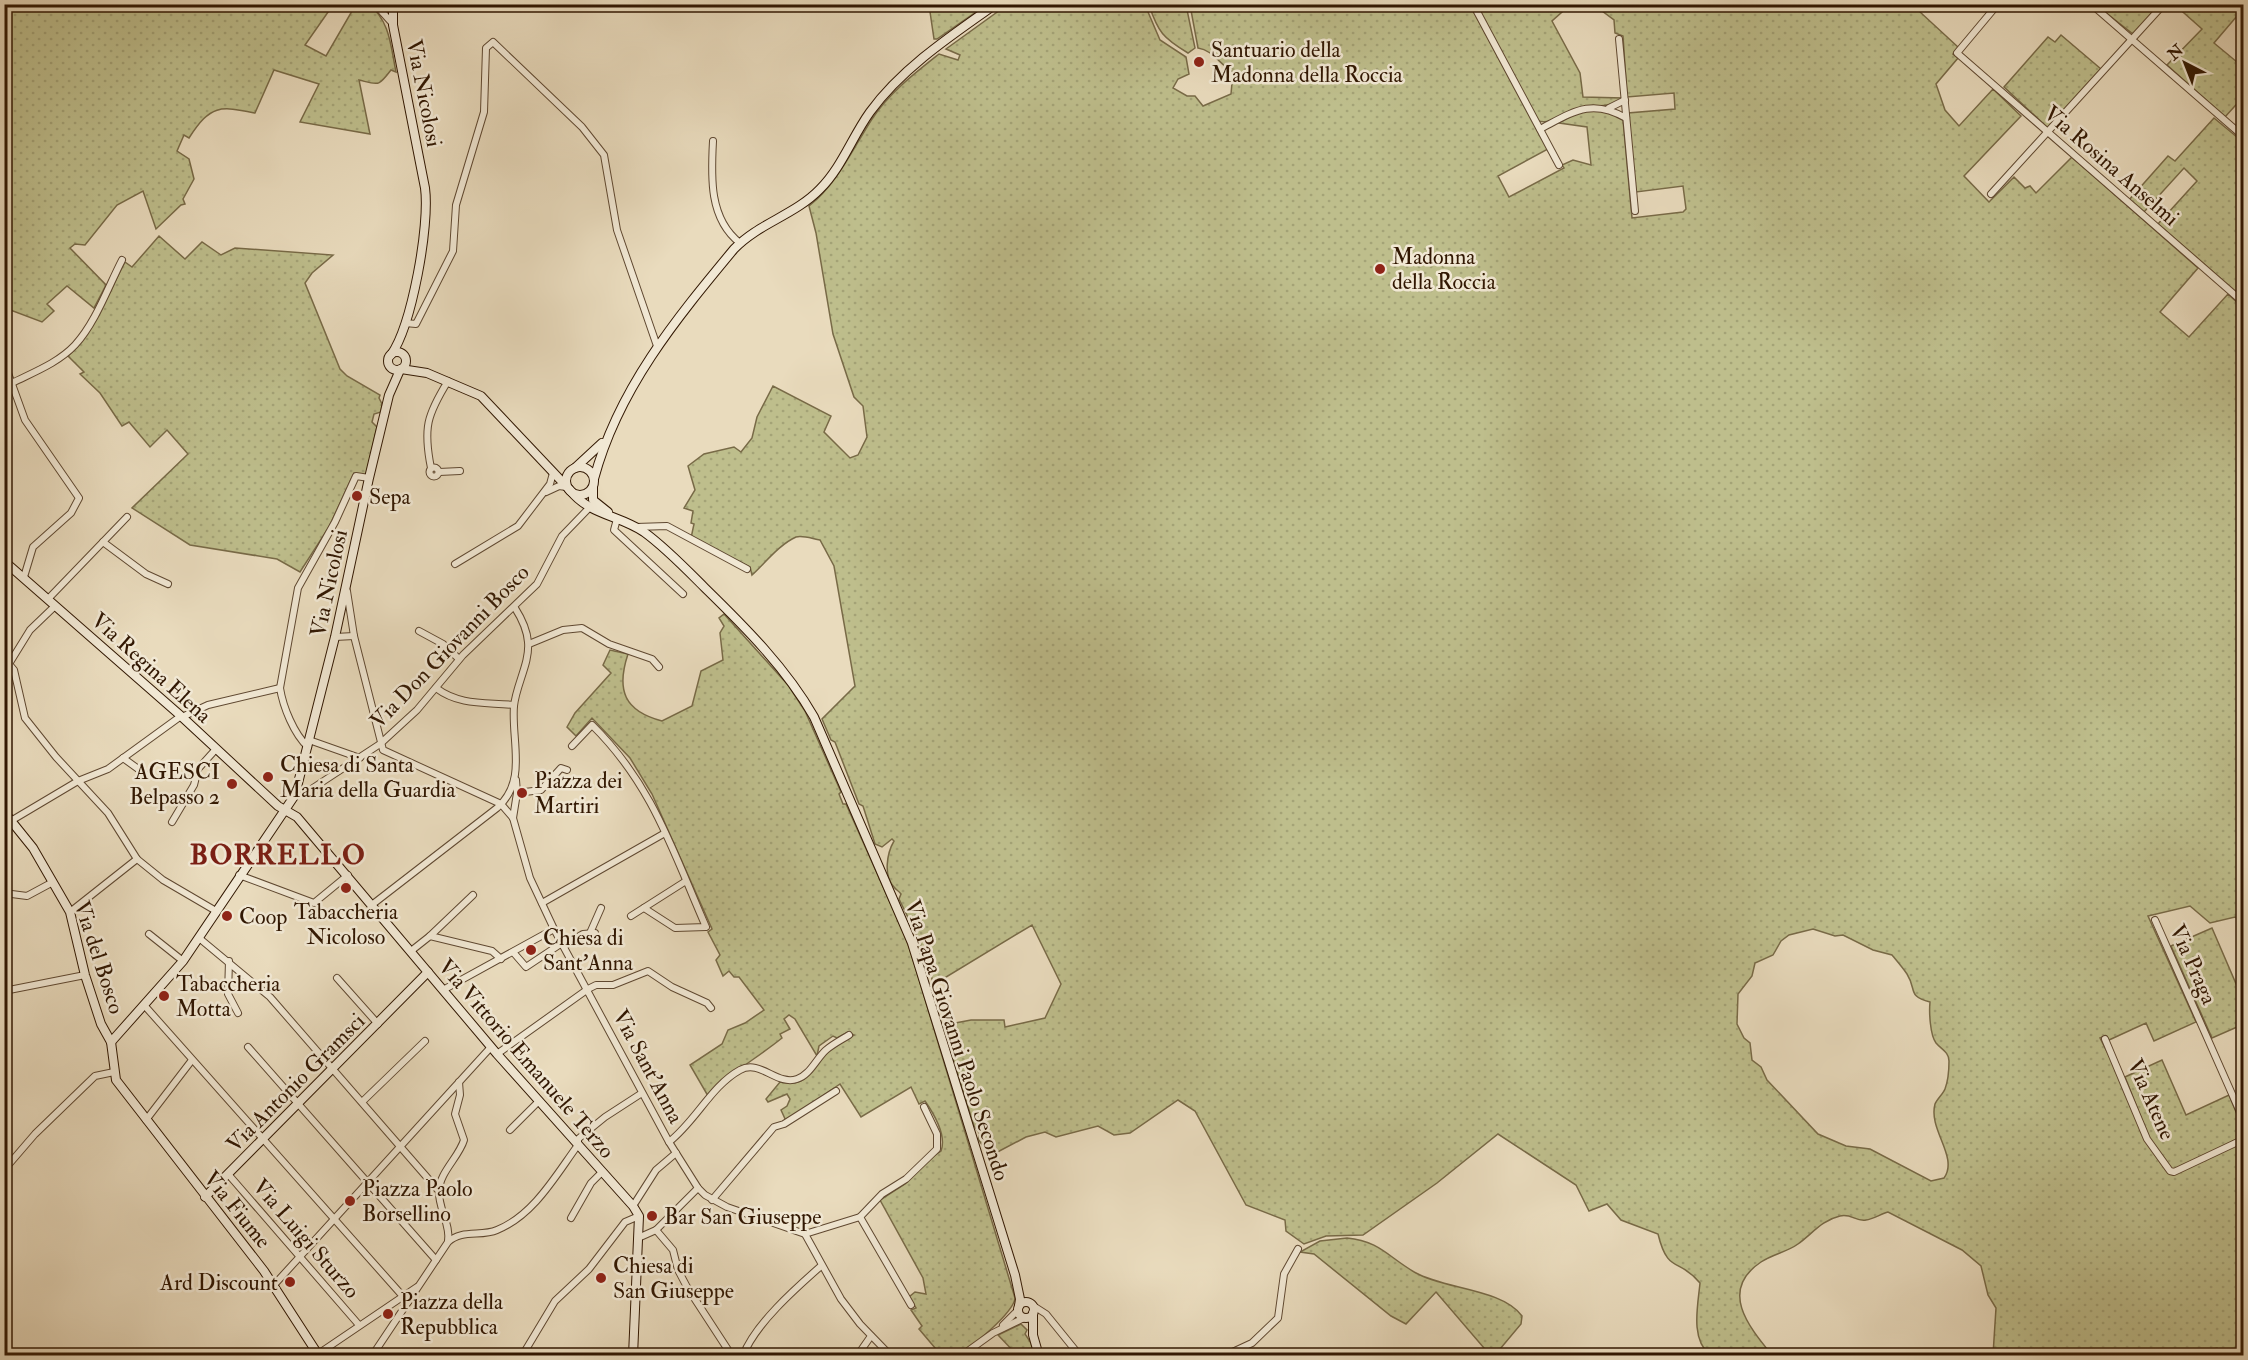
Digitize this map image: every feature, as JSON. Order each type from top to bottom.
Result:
[{"type":"street","points":[[375,4],[393,25]]},
{"type":"street","name":"Via Nicolosi","points":[[393,4],[393,25],[427,201],[424,240],[404,326]]},
{"type":"street","points":[[543,494],[552,488],[568,489],[580,495],[590,491],[608,435],[636,378],[657,346],[740,243],[815,194],[837,168],[870,112],[889,89],[935,49],[996,4]]},
{"type":"street","points":[[1473,4],[1559,165]]},
{"type":"street","name":"Via Rosina Anselmi","points":[[1998,4],[1957,53],[2244,303]]},
{"type":"street","points":[[2091,4],[2244,137]]},
{"type":"street","points":[[1991,194],[2164,4]]},
{"type":"street","points":[[1619,39],[1635,211]]},
{"type":"street","points":[[404,326],[416,324],[419,321],[428,296],[453,252],[456,205],[485,104],[486,48],[493,42],[582,127],[604,155],[617,230],[657,346]]},
{"type":"street","points":[[1540,129],[1580,110],[1609,108],[1625,100]]},
{"type":"street","points":[[1609,108],[1626,118]]},
{"type":"street","points":[[713,141],[714,193],[717,213],[723,227],[740,243]]},
{"type":"street","points":[[12,383],[55,362],[74,345],[86,329],[122,260]]},
{"type":"street","points":[[389,395],[391,355],[404,326]]},
{"type":"street","points":[[389,395],[400,370],[406,363],[404,326]]},
{"type":"street","points":[[391,355],[399,352],[427,373]]},
{"type":"street","points":[[4,362],[26,420],[79,498],[71,513],[33,547],[24,577]]},
{"type":"street","points":[[390,366],[400,370],[427,373],[474,392],[486,400],[590,510],[616,518]]},
{"type":"street","points":[[448,381],[427,422],[426,435],[431,468],[429,472],[432,476],[436,476],[439,472],[460,471]]},
{"type":"street","name":"Via Nicolosi","points":[[295,795],[335,637],[389,395]]},
{"type":"street","points":[[568,489],[566,480],[572,469],[593,453],[608,435]]},
{"type":"street","points":[[546,463],[561,472],[572,469],[589,470],[593,482],[593,500],[590,510]]},
{"type":"street","points":[[455,564],[507,535],[518,526],[543,494],[553,473]]},
{"type":"street","points":[[360,758],[300,740],[281,697],[280,687],[298,588],[356,476],[369,478]]},
{"type":"street","points":[[593,500],[616,518]]},
{"type":"street","name":"Via Don Giovanni Bosco","points":[[314,788],[381,744],[436,688],[459,659],[515,608],[542,577],[562,536],[590,510]]},
{"type":"street","points":[[48,599],[127,517]]},
{"type":"street","points":[[616,518],[614,530],[683,594]]},
{"type":"street","name":"Via Papa Giovanni Paolo Secondo","points":[[616,518],[636,527],[657,543],[735,618],[795,686],[814,717],[912,943],[1039,1356]]},
{"type":"street","points":[[636,527],[650,525],[673,528],[694,542],[747,569]]},
{"type":"street","points":[[103,542],[146,574],[168,584]]},
{"type":"street","name":"Via Regina Elena","points":[[4,561],[181,716],[282,812],[297,817]]},
{"type":"street","points":[[346,587],[354,636],[383,750],[498,805],[513,818]]},
{"type":"street","points":[[55,606],[30,630],[7,663],[14,670],[26,718],[78,781],[108,813],[137,859],[163,880],[216,911]]},
{"type":"street","points":[[513,818],[517,794],[514,705],[529,644],[524,621],[515,608]]},
{"type":"street","points":[[339,617],[351,622]]},
{"type":"street","points":[[529,644],[563,630],[582,628],[609,644],[652,659],[660,667]]},
{"type":"street","points":[[419,632],[443,644],[459,659]]},
{"type":"street","points":[[335,637],[354,636]]},
{"type":"street","points":[[8,823],[78,781],[101,772],[181,716],[208,705],[280,687]]},
{"type":"street","points":[[436,688],[448,696],[473,703],[514,705]]},
{"type":"street","points":[[572,746],[592,725],[626,762],[649,796],[706,927],[675,928],[644,908]]},
{"type":"street","points":[[172,822],[195,785],[198,769],[216,749]]},
{"type":"street","points":[[123,758],[148,776]]},
{"type":"street","points":[[517,794],[537,791],[561,768],[567,770]]},
{"type":"street","points":[[373,904],[498,805],[512,790],[515,776]]},
{"type":"street","points":[[111,1042],[183,961],[295,795]]},
{"type":"street","points":[[295,795],[297,817]]},
{"type":"street","name":"Via del Bosco","points":[[4,812],[8,823],[33,848],[70,912],[85,975],[101,1024],[111,1042],[114,1072],[123,1091]]},
{"type":"street","name":"Via Vittorio Emanuele Terzo","points":[[297,817],[373,904],[494,1050],[633,1206],[639,1216]]},
{"type":"street","name":"Via Sant'Anna","points":[[513,818],[530,878],[554,929],[669,1142],[698,1188],[712,1200],[758,1220],[805,1234]]},
{"type":"street","points":[[542,903],[665,833]]},
{"type":"street","points":[[70,912],[137,859]]},
{"type":"street","points":[[239,875],[314,903],[348,875]]},
{"type":"street","points":[[632,916],[686,881]]},
{"type":"street","points":[[4,893],[27,896],[53,882]]},
{"type":"street","points":[[411,951],[473,895]]},
{"type":"street","points":[[513,952],[526,967],[563,944],[593,933],[601,908]]},
{"type":"street","name":"Via Praga","points":[[2155,921],[2244,1121]]},
{"type":"street","points":[[443,990],[554,929]]},
{"type":"street","points":[[149,934],[183,961]]},
{"type":"street","points":[[430,936],[492,951],[501,958]]},
{"type":"street","points":[[199,938],[270,997],[438,1190],[442,1217],[449,1234],[448,1242]]},
{"type":"street","points":[[229,961],[228,994],[238,1013]]},
{"type":"street","points":[[274,1285],[459,1082],[494,1050],[588,989],[597,985],[613,985],[648,971],[672,987],[707,1003],[711,1008]]},
{"type":"street","name":"Via Antonio Gramsci","points":[[205,1197],[429,973]]},
{"type":"street","points":[[4,991],[85,975]]},
{"type":"street","points":[[338,978],[378,1024]]},
{"type":"street","points":[[144,1005],[408,1302]]},
{"type":"street","points":[[669,1142],[688,1126],[712,1096],[739,1071],[756,1068],[780,1079],[800,1079],[826,1050],[849,1035]]},
{"type":"street","name":"Via Atene","points":[[2105,1039],[2147,1138],[2170,1171],[2175,1172],[2244,1139]]},
{"type":"street","points":[[362,1102],[425,1041]]},
{"type":"street","points":[[248,1047],[436,1260]]},
{"type":"street","points":[[146,1120],[192,1060]]},
{"type":"street","points":[[4,1170],[35,1134],[95,1076],[114,1072]]},
{"type":"street","points":[[438,1190],[464,1140],[455,1114],[460,1095],[459,1082]]},
{"type":"street","name":"Via Fiume","points":[[123,1091],[274,1285],[318,1355]]},
{"type":"street","points":[[712,1200],[774,1127],[784,1124],[836,1091]]},
{"type":"street","points":[[372,1356],[448,1242],[460,1234],[499,1230],[530,1207],[578,1145],[578,1139],[604,1117],[642,1093]]},
{"type":"street","points":[[510,1130],[539,1101]]},
{"type":"street","points":[[891,1356],[871,1336],[841,1299],[805,1234],[860,1217],[882,1194],[906,1179],[937,1149],[937,1134],[924,1107]]},
{"type":"street","points":[[633,1206],[656,1170],[676,1153]]},
{"type":"street","points":[[571,1218],[591,1182],[602,1172]]},
{"type":"street","name":"Via Luigi Sturzo","points":[[228,1174],[359,1325]]},
{"type":"street","points":[[638,1238],[656,1230],[698,1188]]},
{"type":"street","points":[[522,1356],[535,1329],[555,1302],[589,1269],[625,1222],[639,1216],[633,1356]]},
{"type":"street","points":[[860,1217],[912,1305]]},
{"type":"street","points":[[656,1230],[673,1250],[678,1270],[687,1287],[732,1356]]},
{"type":"street","points":[[1224,1356],[1252,1343],[1278,1318],[1284,1274],[1298,1249]]},
{"type":"street","points":[[743,1356],[747,1343],[801,1284],[821,1266]]},
{"type":"street","points":[[318,1355],[420,1285]]},
{"type":"street","points":[[961,1356],[1027,1311],[1042,1310],[1080,1356]]},
{"type":"street","points":[[1027,1311],[1051,1322]]},
{"type":"street","points":[[857,1356],[871,1336]]},
{"type":"green space","points":[[5,4],[333,5],[305,45],[326,56],[352,11],[360,11],[364,5],[369,5],[376,11],[385,26],[396,72],[391,70],[378,83],[359,80],[370,134],[300,122],[319,84],[274,70],[255,113],[225,109],[210,113],[189,138],[184,135],[177,151],[189,159],[194,179],[183,199],[185,204],[181,205],[156,229],[143,191],[117,205],[85,245],[75,244],[70,248],[106,285],[94,308],[67,286],[47,304],[54,311],[42,322],[5,308]]},
{"type":"green space","points":[[929,4],[986,5],[934,39]]},
{"type":"green space","points":[[1007,5],[1145,5],[1160,40],[1186,57],[1189,74],[1178,79],[1173,88],[1187,96],[1195,96],[1203,106],[1231,94],[1233,72],[1208,52],[1198,48],[1190,5],[1470,5],[1548,149],[1498,176],[1509,197],[1564,168],[1562,165],[1573,160],[1591,165],[1587,127],[1559,123],[1583,112],[1606,112],[1623,120],[1632,218],[1683,212],[1686,209],[1683,186],[1636,192],[1628,113],[1675,109],[1674,93],[1627,97],[1623,36],[1615,33],[1614,20],[1594,5],[1919,5],[1920,12],[1958,47],[1953,54],[1958,58],[1936,84],[1945,110],[1959,126],[1993,89],[2021,116],[1964,176],[1989,202],[2014,177],[2025,188],[2030,186],[2036,193],[2072,157],[2198,268],[2160,312],[2189,337],[2228,294],[2243,308],[2243,922],[2235,917],[2210,923],[2190,906],[2148,916],[2196,1022],[2154,1041],[2146,1023],[2109,1040],[2106,1036],[2100,1038],[2125,1087],[2145,1138],[2167,1171],[2171,1173],[2243,1141],[2243,1231],[2238,1233],[2244,1245],[2244,1338],[2240,1340],[2243,1355],[2226,1355],[2217,1348],[2176,1356],[1993,1355],[1996,1308],[1988,1295],[1981,1266],[1962,1250],[1888,1212],[1866,1220],[1844,1215],[1834,1218],[1822,1224],[1794,1247],[1761,1262],[1748,1273],[1742,1284],[1740,1296],[1747,1320],[1772,1355],[1710,1355],[1700,1340],[1698,1331],[1697,1311],[1700,1283],[1693,1275],[1670,1261],[1658,1234],[1621,1220],[1607,1204],[1589,1211],[1576,1185],[1498,1134],[1437,1183],[1363,1235],[1326,1236],[1304,1244],[1286,1231],[1285,1220],[1246,1205],[1195,1111],[1178,1100],[1130,1133],[1114,1135],[1098,1126],[1056,1137],[1045,1132],[1026,1137],[990,1156],[978,1139],[980,1134],[974,1126],[953,1059],[953,1050],[950,1048],[944,1029],[945,1025],[971,1020],[1004,1020],[1005,1027],[1045,1018],[1061,984],[1032,925],[933,985],[930,967],[918,946],[920,942],[899,899],[901,894],[888,877],[888,858],[894,841],[892,839],[882,847],[875,844],[863,806],[859,804],[835,742],[831,740],[822,719],[855,686],[834,566],[820,540],[796,537],[784,544],[752,575],[750,567],[691,538],[694,524],[691,523],[693,511],[684,508],[695,490],[688,466],[704,454],[734,447],[741,452],[752,438],[757,417],[773,386],[831,416],[824,432],[850,458],[858,455],[867,437],[863,406],[854,397],[833,334],[816,233],[809,206],[836,177],[872,119],[894,92],[939,54],[958,60],[960,55],[946,49]],"holes":[[[1813,929],[1835,936],[1843,935],[1873,950],[1892,955],[1907,974],[1915,995],[1930,1002],[1932,1035],[1936,1043],[1948,1055],[1949,1061],[1946,1086],[1935,1104],[1934,1114],[1948,1161],[1948,1170],[1944,1178],[1931,1181],[1870,1149],[1846,1146],[1818,1134],[1767,1080],[1761,1067],[1752,1060],[1750,1043],[1744,1038],[1737,1024],[1738,994],[1752,976],[1755,963],[1773,955],[1781,941],[1789,935]]]},
{"type":"green space","points":[[1149,5],[1186,5],[1195,48],[1188,53],[1162,34]]},
{"type":"green space","points":[[1476,5],[1570,5],[1552,21],[1580,73],[1583,97],[1622,98],[1612,104],[1589,106],[1553,120],[1538,121]]},
{"type":"green space","points":[[2096,5],[2160,5],[2133,34]]},
{"type":"green space","points":[[2175,5],[2243,5],[2243,9],[2214,43],[2243,67],[2243,97],[2225,117],[2167,65],[2202,29]]},
{"type":"green space","points":[[2061,35],[2101,69],[2048,128],[2004,87],[2048,37],[2055,42]]},
{"type":"green space","points":[[2214,118],[2243,142],[2243,298],[2158,224],[2197,181],[2184,168],[2144,212],[2129,200],[2168,156],[2175,161]]},
{"type":"green space","points":[[159,236],[185,259],[202,242],[221,255],[235,248],[333,255],[312,273],[305,283],[340,369],[347,376],[380,395],[382,404],[381,412],[374,414],[372,422],[377,427],[366,475],[354,473],[329,527],[300,572],[277,559],[190,545],[132,508],[188,454],[167,430],[150,447],[129,422],[122,426],[100,393],[80,374],[84,372],[68,356],[93,323],[125,262],[132,267]]},
{"type":"green space","points":[[724,614],[788,685],[805,711],[841,792],[839,794],[843,804],[846,804],[906,938],[915,966],[1015,1298],[1007,1312],[990,1330],[962,1352],[953,1356],[941,1355],[919,1329],[922,1326],[911,1310],[916,1308],[909,1297],[915,1292],[926,1294],[923,1278],[880,1200],[905,1184],[925,1162],[941,1151],[941,1132],[932,1112],[925,1101],[919,1104],[911,1087],[861,1117],[840,1084],[786,1121],[781,1110],[787,1106],[790,1099],[787,1094],[768,1102],[766,1099],[780,1082],[798,1082],[804,1079],[829,1051],[854,1035],[848,1032],[837,1038],[833,1036],[819,1046],[817,1056],[795,1019],[789,1015],[784,1019],[790,1029],[780,1034],[782,1038],[708,1096],[690,1065],[722,1044],[728,1030],[745,1023],[764,1010],[739,977],[734,977],[729,971],[723,976],[716,960],[720,955],[708,932],[712,929],[652,794],[630,758],[592,718],[576,736],[567,727],[575,713],[611,673],[603,665],[610,650],[628,654],[624,667],[623,688],[631,705],[639,711],[662,721],[692,706],[701,671],[723,660],[720,633],[724,626],[719,618]]},
{"type":"green space","points":[[2212,928],[2243,1000],[2244,1024],[2212,1038],[2171,946]]},
{"type":"green space","points":[[2162,1060],[2186,1115],[2229,1095],[2243,1129],[2243,1136],[2176,1170],[2171,1169],[2149,1138],[2125,1077]]},
{"type":"green space","points":[[1347,1238],[1376,1246],[1416,1273],[1428,1278],[1501,1300],[1522,1316],[1521,1324],[1495,1355],[1490,1355],[1436,1292],[1406,1324],[1391,1316],[1314,1254],[1300,1252],[1320,1241]]},
{"type":"green space","points":[[1021,1324],[1027,1330],[1025,1334],[1031,1343],[1034,1355],[1017,1355],[998,1335]]},
{"type":"place","name":"Santuario della Madonna della Roccia","points":[[1199,62]]},
{"type":"place","name":"Madonna della Roccia","points":[[1380,269]]},
{"type":"place","name":"Sepa","points":[[357,496]]},
{"type":"place","name":"Chiesa di Santa Maria della Guardia","points":[[268,777]]},
{"type":"place","name":"AGESCI Belpasso 2","points":[[232,784]]},
{"type":"place","name":"Piazza dei Martiri","points":[[522,793]]},
{"type":"place","name":"Tabaccheria Nicoloso","points":[[346,888]]},
{"type":"place","name":"Coop","points":[[227,916]]},
{"type":"place","name":"Chiesa di Sant'Anna","points":[[531,950]]},
{"type":"place","name":"Tabaccheria Motta","points":[[164,996]]},
{"type":"place","name":"Piazza Paolo Borsellino","points":[[350,1201]]},
{"type":"place","name":"Bar San Giuseppe","points":[[652,1216]]},
{"type":"place","name":"Chiesa di San Giuseppe","points":[[601,1278]]},
{"type":"place","name":"Ard Discount","points":[[290,1282]]},
{"type":"place","name":"Piazza della Repubblica","points":[[388,1314]]},
{"type":"district","name":"BORRELLO","points":[[278,854]]}]
